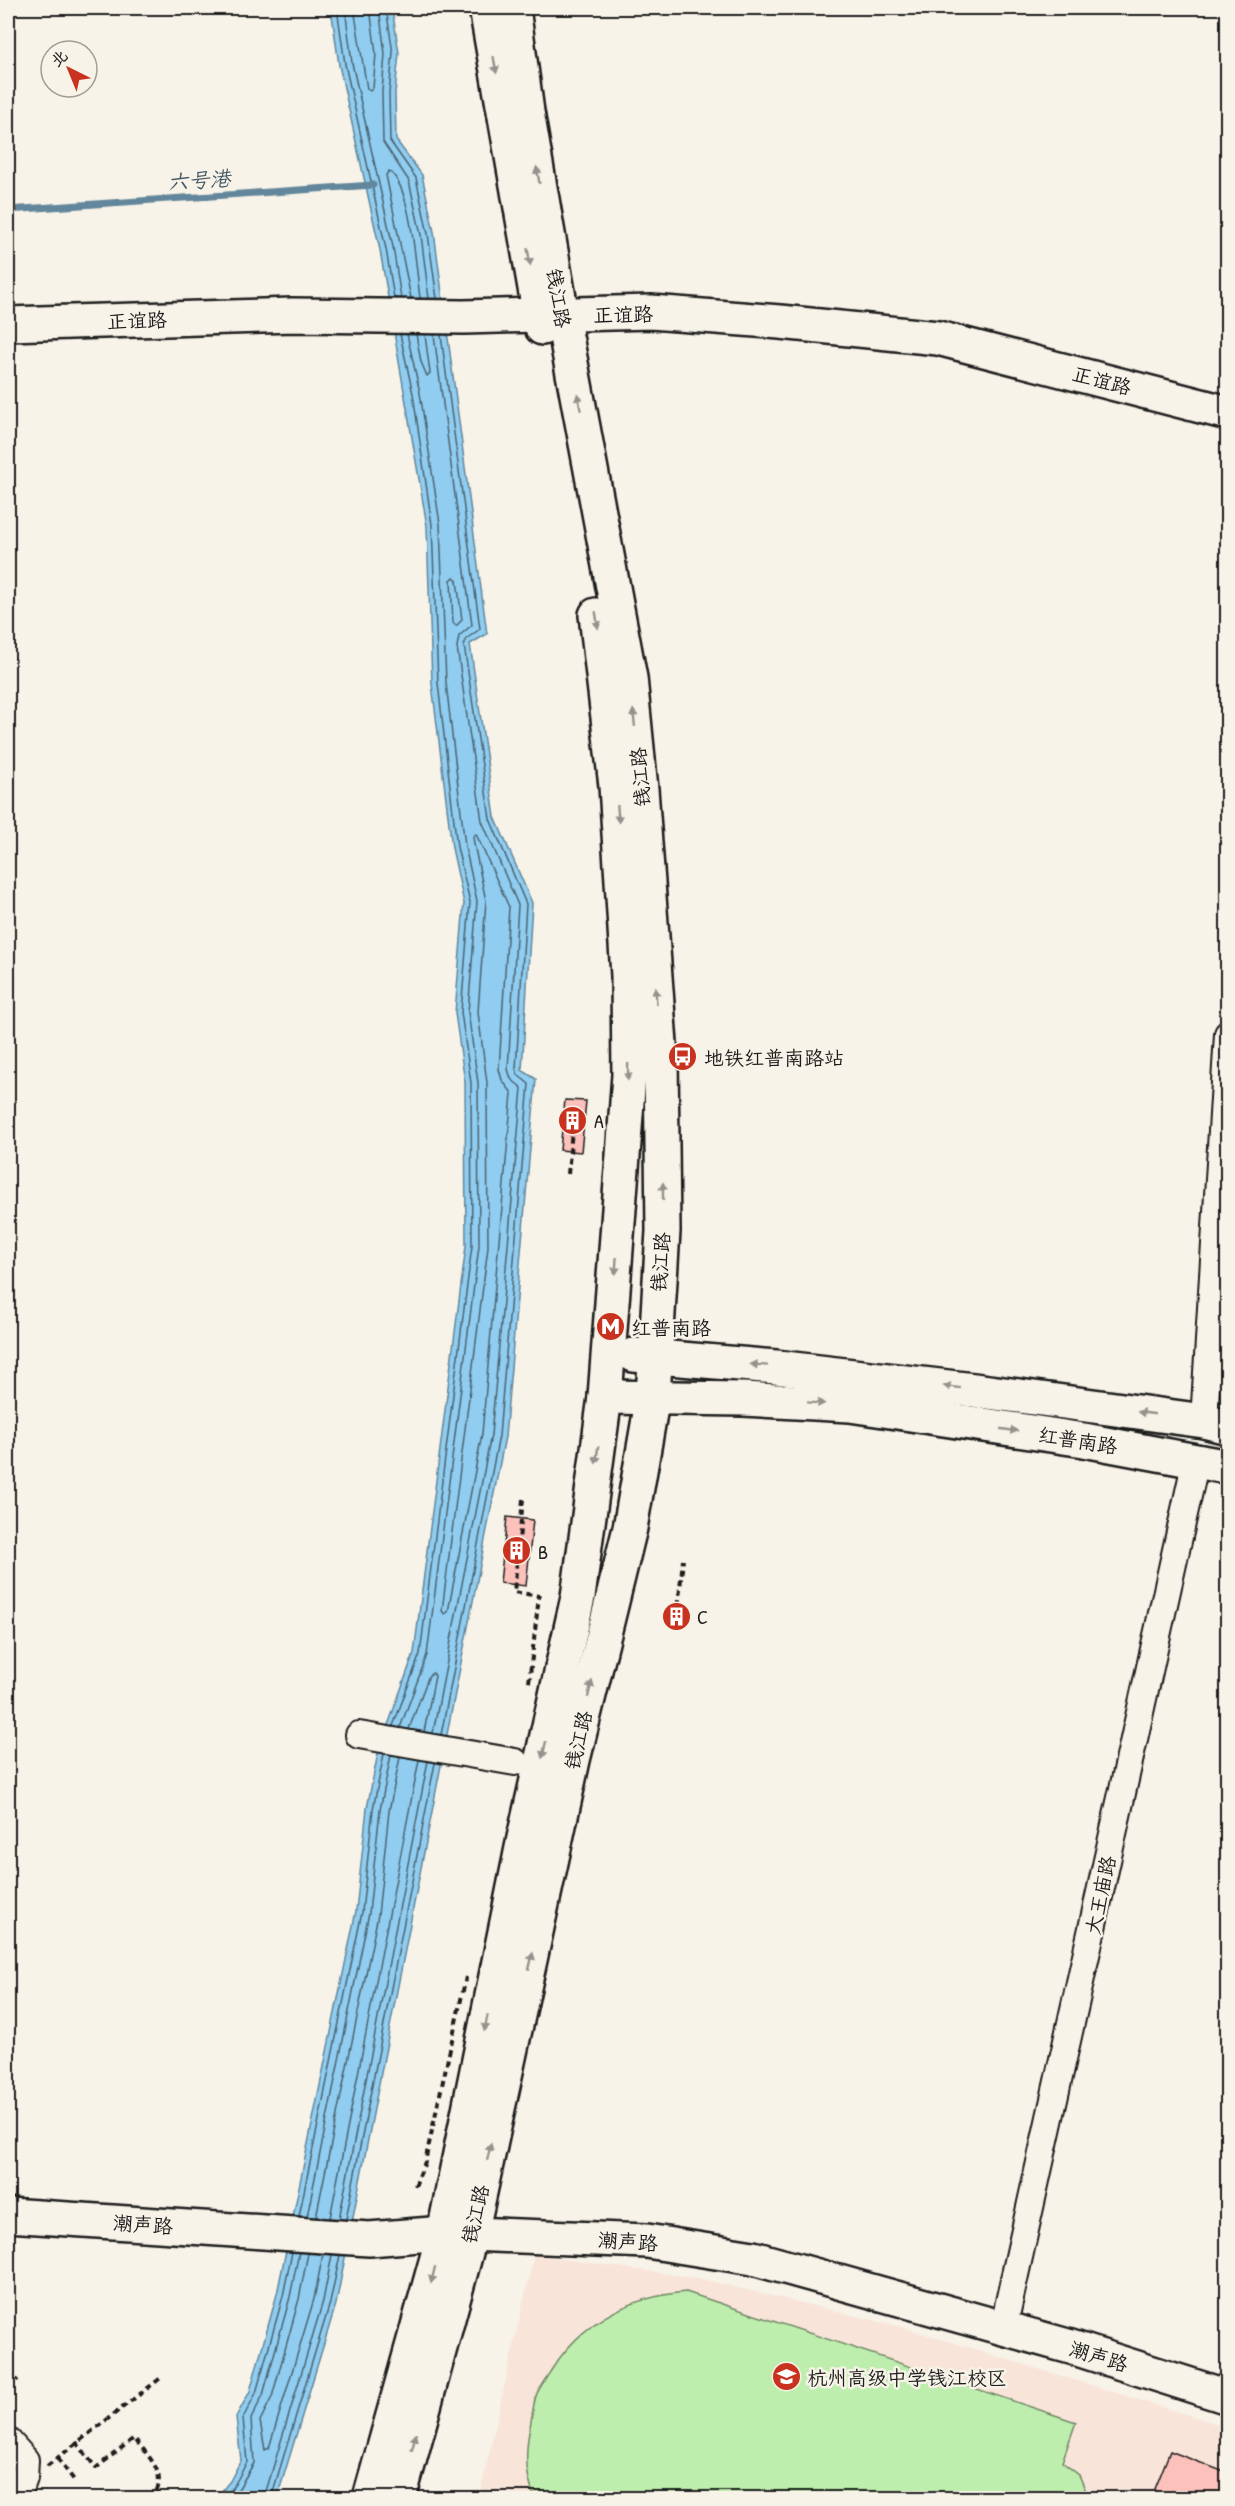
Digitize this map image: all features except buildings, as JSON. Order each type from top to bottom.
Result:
[{"type":"main road","name":"钱江路","points":[[399,2499],[457,2234],[630,1528],[653,1396],[663,1232],[662,1093],[641,789],[630,678],[486,8]]},
{"type":"main road","name":"钱江路","points":[[370,2499],[457,2234],[524,1838],[578,1597],[610,1353],[628,1075],[628,976],[616,786],[603,656],[576,494],[551,315],[513,8]]},
{"type":"main road","name":"正谊路","points":[[8,324],[292,315],[464,317],[651,312],[938,338],[1227,413]]},
{"type":"main road","name":"红普南路","points":[[610,1353],[776,1367],[916,1383],[1216,1424]]},
{"type":"main road","name":"红普南路","points":[[605,1397],[653,1396],[850,1405],[1084,1440],[1227,1467]]},
{"type":"main road","name":"潮声路","points":[[8,2215],[369,2239],[457,2234],[647,2241],[753,2258],[1071,2347],[1227,2397]]},
{"type":"street","points":[[1216,1424],[1227,1034]]},
{"type":"street","name":"大王庙路","points":[[1003,2329],[1196,1460]]},
{"type":"street","points":[[359,1736],[503,1760]]},
{"type":"street","points":[[8,2441],[25,2460],[19,2493]]},
{"type":"path","points":[[568,1174],[574,1108]]},
{"type":"path","points":[[523,1499],[514,1592],[539,1596],[528,1688]]},
{"type":"path","points":[[676,1626],[683,1560]]},
{"type":"path","points":[[415,2186],[425,2162],[468,1967]]},
{"type":"path","points":[[19,2493],[76,2442],[162,2377]]},
{"type":"path","points":[[8,2387],[18,2379]]},
{"type":"path","points":[[76,2442],[96,2468],[134,2438],[155,2464],[159,2474],[158,2491],[152,2499]]},
{"type":"path","points":[[57,2458],[74,2480]]},
{"type":"shaded area","name":"杭州高级中学钱江校区","points":[[534,2255],[697,2278],[902,2327],[1227,2427],[1227,2498],[479,2498]]},
{"type":"green space","name":"杭州高级中学钱江校区","points":[[686,2292],[1076,2422],[1062,2462],[1079,2475],[1089,2498],[535,2498],[529,2481],[527,2463],[527,2445],[533,2408],[539,2389],[563,2354],[592,2326],[608,2315],[645,2299]]},
{"type":"water","points":[[331,8],[392,8],[399,53],[395,93],[396,140],[422,175],[434,232],[487,634],[470,644],[495,817],[532,903],[522,1070],[536,1079],[505,1437],[336,2304],[277,2498],[216,2498],[230,2481],[241,2460],[236,2417],[250,2391],[277,2294],[356,1911],[367,1808],[378,1753],[414,1653],[466,1246],[465,1083],[455,1013],[464,903],[452,848],[432,684],[427,526],[380,250],[339,65]]},
{"type":"waterway","name":"六号港","points":[[8,210],[373,185]]},
{"type":"place","name":"地铁红普南路站","points":[[683,1057]]},
{"type":"place","name":"A","points":[[573,1120]]},
{"type":"place","name":"红普南路","points":[[610,1327]]},
{"type":"place","name":"B","points":[[517,1551]]},
{"type":"place","name":"C","points":[[676,1616]]},
{"type":"place","name":"杭州高级中学钱江校区","points":[[786,2377]]}]
